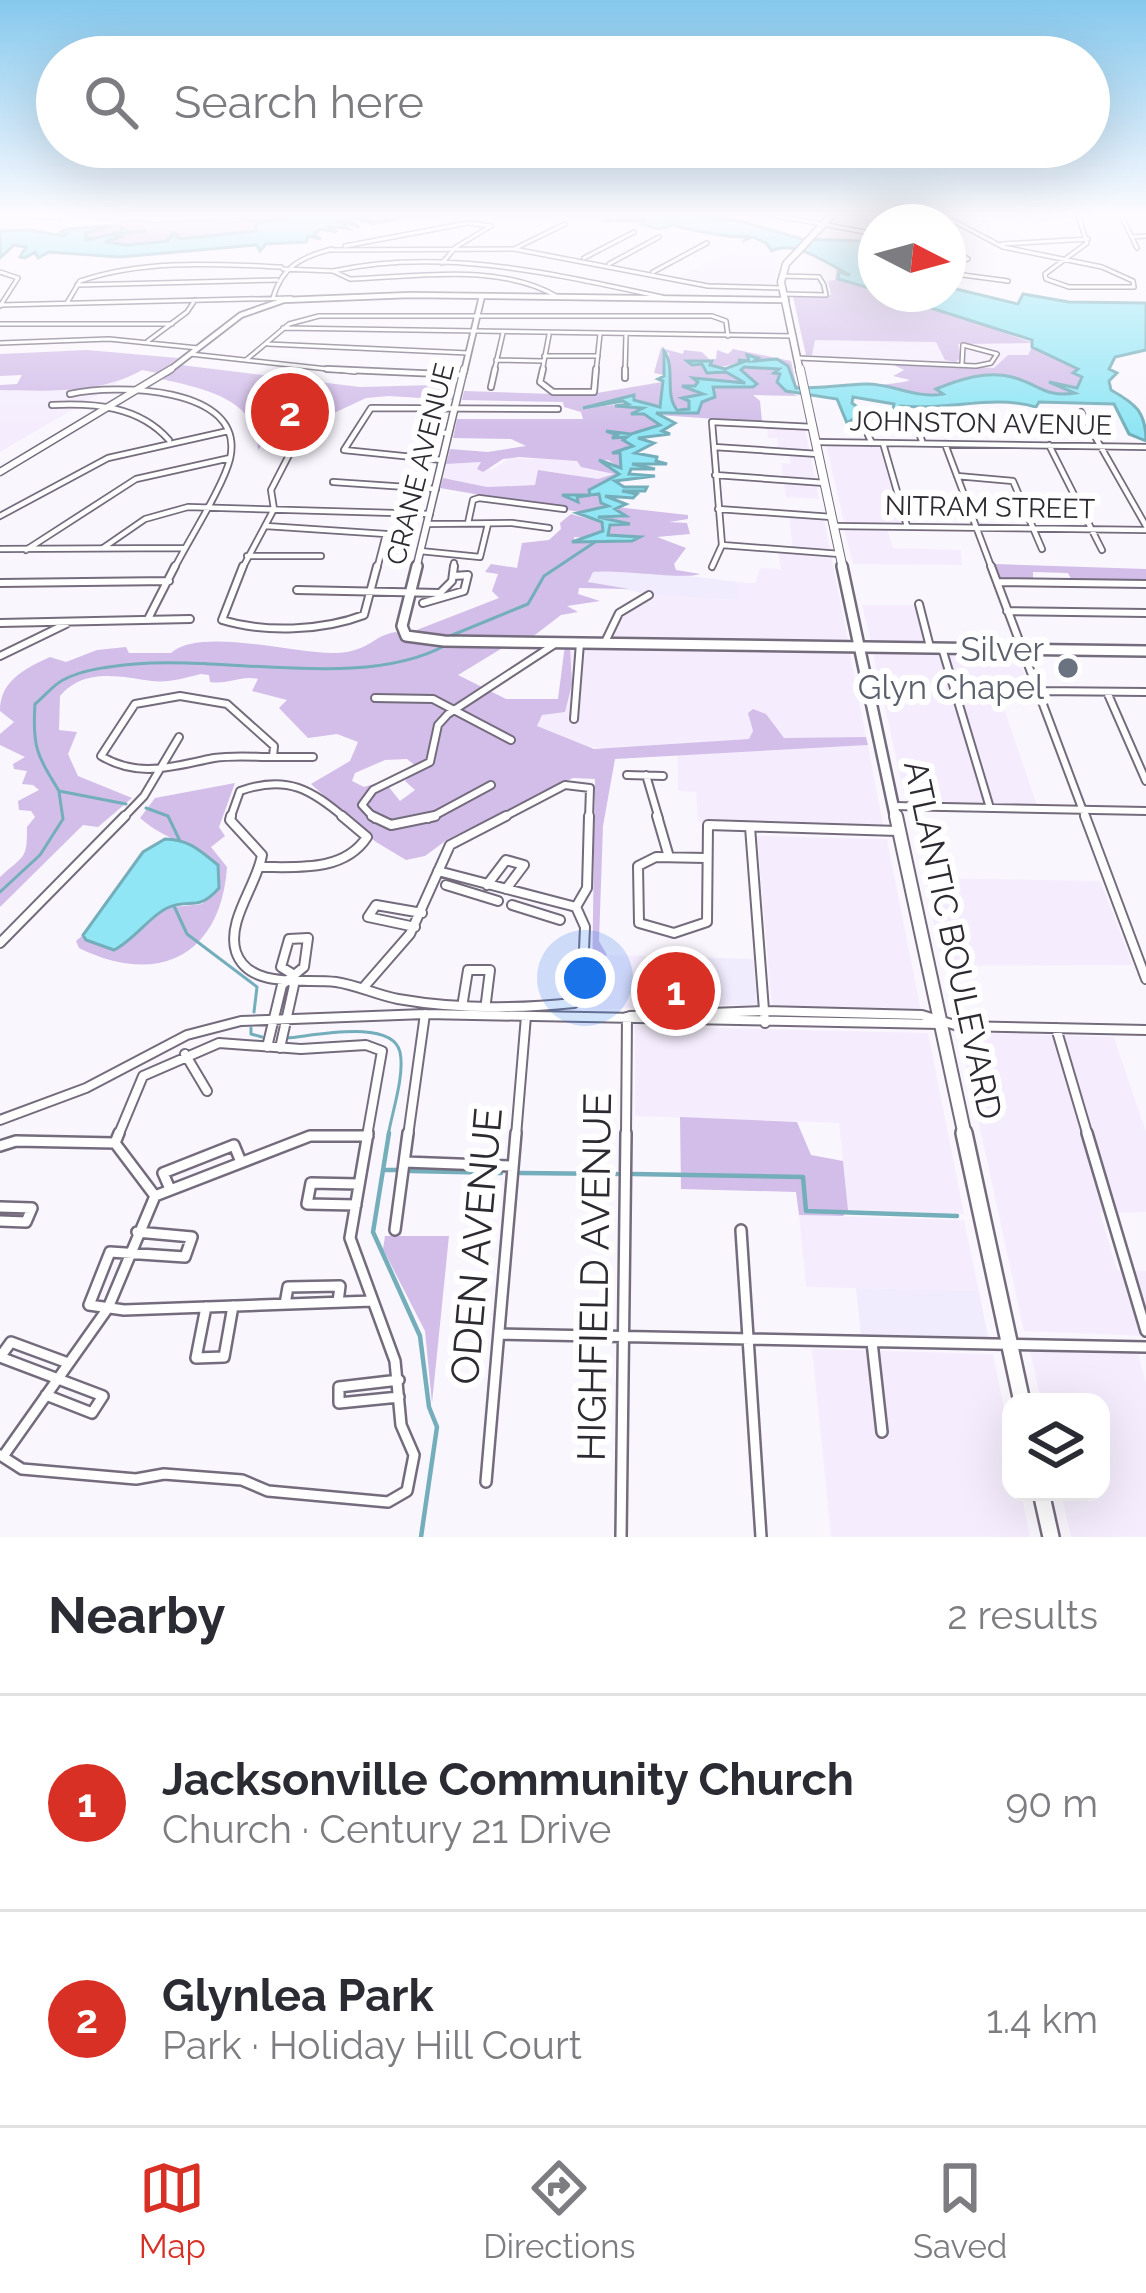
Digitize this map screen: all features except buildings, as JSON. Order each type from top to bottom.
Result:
[{"type":"main road","name":"ATLANTIC BOULEVARD","points":[[783,287],[1020,1393]]},
{"type":"main road","points":[[1043,1501],[1051,1537]]},
{"type":"street","points":[[0,287],[12,287]]},
{"type":"street","points":[[0,306],[12,287]]},
{"type":"street","points":[[67,304],[76,287]]},
{"type":"street","points":[[273,298],[276,287]]},
{"type":"street","points":[[542,287],[558,297]]},
{"type":"street","points":[[611,287],[665,298],[784,294]]},
{"type":"street","points":[[716,287],[717,299]]},
{"type":"street","points":[[722,287],[826,295],[824,287]]},
{"type":"street","points":[[0,472],[142,388],[259,303],[273,298],[644,295]]},
{"type":"street","name":"CRANE AVENUE","points":[[482,296],[402,626],[410,638],[558,642]]},
{"type":"street","points":[[0,306],[194,300],[259,303],[300,298]]},
{"type":"street","points":[[146,342],[194,300]]},
{"type":"street","points":[[246,360],[283,328],[319,316],[716,316],[726,321],[728,335]]},
{"type":"street","points":[[0,323],[172,324]]},
{"type":"street","points":[[283,328],[794,336]]},
{"type":"street","points":[[490,387],[502,333]]},
{"type":"street","points":[[549,333],[540,382],[553,392],[596,391],[600,334]]},
{"type":"street","points":[[625,378],[626,334]]},
{"type":"street","points":[[0,343],[146,342],[198,348]]},
{"type":"street","points":[[265,344],[468,353]]},
{"type":"street","points":[[798,358],[984,365],[997,354],[963,345],[962,364]]},
{"type":"street","points":[[190,354],[366,373],[463,375]]},
{"type":"street","points":[[496,360],[598,356]]},
{"type":"street","points":[[70,394],[113,384],[142,388],[195,403],[228,431],[230,458],[149,616]]},
{"type":"street","points":[[52,405],[107,408],[149,421],[169,440]]},
{"type":"street","points":[[442,460],[345,452],[371,408],[558,409]]},
{"type":"street","points":[[872,412],[874,422],[868,436],[872,443]]},
{"type":"street","points":[[1081,412],[1146,528]]},
{"type":"street","points":[[874,422],[914,419],[923,443]]},
{"type":"street","points":[[712,567],[722,545],[714,422],[813,427]]},
{"type":"street","points":[[266,526],[384,532],[388,536],[361,618],[299,626],[224,622],[222,613],[247,556],[274,509],[272,490],[304,426]]},
{"type":"street","points":[[0,516],[89,463],[169,440],[228,431]]},
{"type":"street","points":[[417,433],[449,434]]},
{"type":"street","name":"JOHNSTON AVENUE","points":[[713,447],[817,448],[872,443],[1146,446]]},
{"type":"street","points":[[883,443],[908,527]]},
{"type":"street","points":[[945,444],[1146,979]]},
{"type":"street","points":[[1049,445],[1102,550]]},
{"type":"street","points":[[26,550],[136,479],[230,458]]},
{"type":"street","points":[[715,475],[825,483]]},
{"type":"street","points":[[957,476],[1013,481],[1042,549]]},
{"type":"street","points":[[333,482],[436,488]]},
{"type":"street","points":[[468,524],[473,500],[479,498],[564,509]]},
{"type":"street","points":[[103,548],[155,514],[206,507],[430,514]]},
{"type":"street","name":"NITRAM STREET","points":[[718,509],[908,527],[1146,528]]},
{"type":"street","points":[[427,524],[549,528]]},
{"type":"street","points":[[420,551],[480,557],[488,524]]},
{"type":"street","points":[[722,545],[840,554]]},
{"type":"street","points":[[0,549],[185,548]]},
{"type":"street","points":[[247,556],[321,556]]},
{"type":"street","points":[[297,590],[446,590],[454,563]]},
{"type":"street","points":[[423,603],[464,591],[468,575],[453,576]]},
{"type":"street","points":[[0,583],[169,581]]},
{"type":"street","points":[[997,582],[1146,584]]},
{"type":"street","points":[[418,617],[426,593]]},
{"type":"street","points":[[605,644],[614,618],[649,595]]},
{"type":"street","points":[[919,604],[990,808]]},
{"type":"street","points":[[1007,611],[1146,613]]},
{"type":"street","points":[[0,623],[149,616],[190,619]]},
{"type":"street","points":[[0,656],[74,620]]},
{"type":"street","points":[[491,785],[406,827],[381,824],[362,805],[373,790],[430,762],[438,725],[455,710],[558,642],[1146,651]]},
{"type":"street","points":[[574,719],[580,643]]},
{"type":"street","points":[[1038,691],[1146,692]]},
{"type":"street","points":[[1107,692],[1146,781]]},
{"type":"street","points":[[273,758],[274,746],[227,704],[179,695],[148,699],[129,709],[122,730],[101,755],[118,766],[162,772],[210,758],[273,758],[313,757]]},
{"type":"street","points":[[375,698],[421,697],[511,740]]},
{"type":"street","points":[[0,943],[143,796],[162,772],[179,736]]},
{"type":"street","points":[[628,775],[663,776]]},
{"type":"street","points":[[646,776],[647,792],[670,842],[670,857]]},
{"type":"street","points":[[363,988],[415,926],[445,851],[457,840],[565,785],[586,785],[591,791],[586,888],[576,907]]},
{"type":"street","points":[[261,867],[331,862],[360,848],[367,837],[310,788],[247,787],[241,791],[230,820],[260,851],[261,867],[240,917],[234,946],[248,968],[274,979],[290,976],[396,998],[568,1004],[579,999],[585,927],[576,907]]},
{"type":"street","points":[[894,806],[1146,811]]},
{"type":"street","points":[[705,858],[656,857],[638,866],[637,918],[645,927],[698,930],[707,922],[708,825],[899,831]]},
{"type":"street","points":[[750,826],[765,1023]]},
{"type":"street","points":[[487,885],[506,860],[524,865],[505,891]]},
{"type":"street","points":[[438,871],[576,907]]},
{"type":"street","points":[[466,892],[473,881]]},
{"type":"street","points":[[446,886],[498,901]]},
{"type":"street","points":[[538,913],[546,902]]},
{"type":"street","points":[[415,926],[368,917],[376,905],[422,913]]},
{"type":"street","points":[[512,905],[560,920]]},
{"type":"street","points":[[267,1047],[282,985],[290,976],[304,967],[308,938],[290,939],[281,968],[290,976],[294,985],[280,1048]]},
{"type":"street","points":[[463,1002],[468,970],[490,970],[486,1002]]},
{"type":"street","points":[[627,1017],[699,1010],[765,1011],[922,1015],[944,1023]]},
{"type":"street","points":[[0,1120],[86,1088],[187,1035],[241,1021],[425,1014],[1146,1030]]},
{"type":"street","points":[[395,1230],[425,1014]]},
{"type":"street","name":"ODEN AVENUE","points":[[486,1482],[526,1016]]},
{"type":"street","name":"HIGHFIELD AVENUE","points":[[621,1537],[627,1017]]},
{"type":"street","points":[[1056,1028],[1146,1331]]},
{"type":"street","points":[[115,1143],[137,1082],[185,1054],[219,1043],[280,1048],[366,1045],[382,1051],[351,1251],[398,1380],[400,1425],[414,1455],[407,1491],[388,1502],[268,1491],[242,1480],[164,1474],[136,1479],[22,1469],[2,1455],[108,1308],[155,1196],[310,1136],[368,1136]]},
{"type":"street","points":[[185,1054],[207,1090]]},
{"type":"street","points":[[0,1146],[16,1141],[115,1143]]},
{"type":"street","points":[[115,1143],[155,1196]]},
{"type":"street","points":[[170,1189],[163,1173],[234,1145],[241,1162]]},
{"type":"street","points":[[405,1162],[513,1166]]},
{"type":"street","points":[[356,1205],[307,1204],[311,1183],[359,1184]]},
{"type":"street","points":[[0,1208],[32,1208],[26,1222],[0,1221]]},
{"type":"street","points":[[741,1230],[761,1537]]},
{"type":"street","points":[[137,1232],[192,1237],[185,1257],[110,1252],[88,1305],[372,1301]]},
{"type":"street","points":[[285,1304],[288,1287],[305,1286],[340,1286],[338,1302]]},
{"type":"street","points":[[206,1306],[196,1358],[224,1357],[233,1306]]},
{"type":"street","points":[[499,1334],[1146,1347]]},
{"type":"street","points":[[46,1395],[92,1413],[103,1396],[0,1357],[11,1342],[68,1364]]},
{"type":"street","points":[[872,1342],[882,1432]]},
{"type":"street","points":[[398,1380],[339,1388],[339,1403],[399,1397]]},
{"type":"shaded area","points":[[829,287],[854,287],[858,288],[858,312],[938,312],[1040,348],[1021,375],[908,362],[807,360],[793,297],[831,295]]},
{"type":"shaded area","points":[[829,287],[858,287],[858,312],[946,312],[1033,343],[958,344],[961,358],[955,362],[945,360],[936,342],[815,340],[812,355],[806,355],[793,297],[831,295]]},
{"type":"shaded area","points":[[1032,347],[1078,369],[1074,374],[1082,376],[1078,389],[1058,386],[1077,392],[1048,396],[1012,377],[989,377],[925,397],[873,385],[910,380],[893,376],[904,370],[888,362],[994,368],[1008,355],[1028,355]]},
{"type":"shaded area","points":[[661,348],[683,354],[684,350],[702,352],[710,360],[716,359],[717,350],[728,354],[733,349],[791,361],[796,384],[779,367],[753,362],[755,358],[714,369],[706,359],[705,366],[710,373],[726,372],[746,383],[700,381],[694,387],[703,394],[689,398],[689,409],[671,407],[669,353],[663,352],[664,375],[654,373]]},
{"type":"shaded area","points":[[87,350],[178,358],[158,373],[142,370],[91,387],[0,390],[0,385],[17,384],[22,375],[0,376],[0,354]]},
{"type":"shaded area","points":[[181,365],[360,387],[434,385],[455,391],[453,400],[389,396],[366,398],[334,413],[286,412],[258,450],[256,432],[238,407],[210,392],[162,379]]},
{"type":"shaded area","points":[[775,367],[786,391],[798,396],[753,395],[760,401],[762,422],[657,415],[698,413],[702,402],[712,400],[713,387],[753,387],[757,383],[740,370]]},
{"type":"shaded area","points":[[123,380],[0,452],[0,390],[68,391]]},
{"type":"shaded area","points":[[662,382],[660,408],[629,396],[588,408],[629,403],[622,407],[643,408],[660,425],[625,436],[634,446],[620,454],[621,468],[601,461],[620,473],[590,490],[591,497],[611,488],[600,500],[608,506],[585,513],[440,488],[443,478],[487,487],[535,485],[538,470],[598,479],[614,474],[581,467],[577,461],[519,457],[503,459],[483,472],[477,469],[481,462],[446,464],[450,449],[488,452],[526,446],[511,439],[453,438],[457,419],[583,419],[581,412],[564,407],[563,402],[462,400],[464,391],[585,395]]},
{"type":"shaded area","points":[[794,385],[818,387],[851,386],[826,390]]},
{"type":"shaded area","points":[[767,426],[805,429],[819,499],[786,497],[781,463],[790,464],[789,451],[778,450],[777,438],[768,438]]},
{"type":"shaded area","points":[[826,444],[880,445],[903,524],[844,523]]},
{"type":"shaded area","points":[[509,458],[572,460],[614,475],[598,479],[539,470],[535,485],[487,487],[443,478],[446,464],[481,462],[492,470]]},
{"type":"shaded area","points":[[616,507],[688,515],[688,519],[669,522],[687,523],[690,534],[657,537],[686,548],[674,564],[676,570],[700,574],[593,572],[588,582],[629,589],[579,588],[578,594],[600,601],[567,606],[578,612],[561,615],[531,638],[420,638],[409,633],[499,598],[492,591],[498,574],[485,572],[491,564],[517,568],[522,543],[549,540],[571,514],[603,523],[604,531],[592,538],[574,537],[575,542],[633,541],[607,535],[610,525],[627,524],[599,518],[623,518],[612,513]]},
{"type":"shaded area","points":[[789,516],[824,519],[848,641],[610,640],[626,612],[654,595],[737,600],[737,582],[755,583],[760,568],[781,569],[778,552],[793,552]]},
{"type":"shaded area","points":[[844,528],[887,528],[893,548],[961,550],[962,565],[853,564]]},
{"type":"shaded area","points":[[995,564],[1146,569],[1146,582],[1072,581],[1068,573],[1033,572],[1033,581],[1001,580]]},
{"type":"shaded area","points":[[634,569],[737,582],[738,600],[654,595],[594,584],[586,578],[593,572]]},
{"type":"shaded area","points":[[862,605],[916,605],[926,643],[871,642]]},
{"type":"shaded area","points":[[396,632],[407,640],[509,644],[458,675],[506,699],[558,699],[565,645],[570,647],[572,684],[565,712],[542,715],[537,726],[594,749],[749,739],[753,731],[748,713],[753,709],[766,714],[784,738],[866,737],[868,745],[615,759],[603,826],[599,941],[607,955],[600,958],[592,983],[595,779],[573,778],[448,839],[425,856],[406,860],[376,842],[311,784],[350,761],[358,742],[337,734],[308,738],[279,708],[287,700],[252,691],[258,679],[210,682],[209,675],[201,674],[164,681],[92,677],[60,696],[59,730],[77,732],[68,754],[78,776],[132,798],[98,827],[83,825],[0,907],[0,877],[23,856],[27,827],[35,817],[31,811],[19,810],[18,801],[39,790],[22,784],[27,771],[14,769],[13,764],[25,757],[0,745],[0,734],[14,722],[0,711],[1,701],[9,684],[23,671],[50,657],[66,662],[97,650],[126,647],[129,653],[171,653],[204,642],[337,653]],"holes":[[[407,759],[417,767],[405,781],[415,790],[400,801],[384,781],[364,787],[352,781],[355,773],[385,760]]]},
{"type":"shaded area","points":[[570,647],[850,654],[866,737],[797,741],[771,727],[753,731],[750,739],[605,749],[584,746],[537,726],[542,715],[565,711]]},
{"type":"shaded area","points":[[873,653],[1017,655],[1027,681],[988,682],[993,708],[1004,708],[1037,805],[906,803]]},
{"type":"shaded area","points":[[868,745],[883,825],[698,822],[696,792],[678,791],[677,754]]},
{"type":"shaded area","points":[[235,783],[219,827],[225,836],[211,847],[227,867],[222,898],[198,942],[180,956],[159,963],[108,959],[79,948],[76,941],[83,935],[86,941],[124,945],[165,908],[202,904],[219,888],[218,865],[140,818],[155,798]]},
{"type":"shaded area","points":[[757,836],[887,839],[921,1011],[772,1006]]},
{"type":"shaded area","points":[[924,878],[1100,881],[1133,965],[943,966]]},
{"type":"shaded area","points":[[686,957],[687,1005],[587,1010],[589,981],[596,980],[600,958]]},
{"type":"shaded area","points":[[686,957],[753,959],[757,1005],[687,1005]]},
{"type":"shaded area","points":[[635,1026],[928,1033],[964,1214],[848,1210],[839,1123],[635,1116]]},
{"type":"shaded area","points":[[959,1032],[1114,1037],[1146,1132],[1146,1212],[1100,1213],[1117,1270],[1146,1271],[1146,1336],[1024,1331]]},
{"type":"shaded area","points":[[680,1117],[797,1122],[811,1155],[843,1161],[848,1210],[843,1216],[799,1215],[796,1192],[681,1189]]},
{"type":"shaded area","points":[[799,1215],[964,1220],[979,1291],[806,1287]]},
{"type":"shaded area","points":[[385,1236],[449,1236],[432,1403],[425,1331],[383,1249]]},
{"type":"shaded area","points":[[856,1288],[979,1291],[988,1337],[861,1335]]},
{"type":"shaded area","points":[[812,1349],[993,1354],[1002,1398],[1002,1501],[1023,1501],[1030,1537],[831,1537]]},
{"type":"shaded area","points":[[1030,1351],[1138,1354],[1146,1383],[1146,1537],[1071,1537],[1063,1501],[1110,1501],[1110,1393],[1039,1393]]},
{"type":"water","points":[[966,291],[1018,304],[1023,294],[1069,302],[1146,303],[1146,350],[1115,357],[1109,369],[1117,373],[1109,381],[1111,390],[1138,410],[1146,441],[1129,434],[1114,404],[1039,402],[1036,407],[986,402],[900,406],[892,413],[894,404],[853,397],[852,403],[864,412],[847,423],[837,399],[786,391],[777,382],[780,374],[774,373],[779,369],[744,367],[741,370],[757,384],[753,387],[713,387],[715,397],[702,402],[698,413],[656,413],[675,423],[662,431],[670,434],[638,438],[654,443],[635,453],[667,464],[632,464],[655,469],[631,469],[629,474],[655,476],[615,481],[624,487],[647,487],[645,491],[622,491],[637,494],[633,498],[605,496],[626,504],[615,509],[626,516],[598,517],[630,524],[610,525],[608,535],[640,537],[572,542],[603,531],[602,522],[577,513],[608,506],[601,503],[599,494],[577,497],[578,502],[562,495],[590,495],[589,490],[619,474],[599,460],[621,468],[620,453],[612,453],[633,446],[623,440],[627,437],[612,438],[617,435],[606,431],[631,434],[660,425],[644,414],[631,414],[643,408],[615,406],[628,404],[623,401],[583,408],[634,395],[634,400],[660,407],[663,381],[658,379],[664,376],[664,351],[677,410],[689,409],[689,401],[682,398],[703,394],[682,386],[695,386],[698,382],[693,378],[745,383],[726,372],[707,373],[702,364],[687,361],[712,361],[710,365],[725,369],[743,362],[738,360],[749,361],[747,355],[758,358],[754,361],[777,359],[788,366],[796,388],[875,384],[933,395],[943,394],[936,389],[954,382],[992,375],[1012,377],[1049,392],[1075,393],[1049,382],[1077,388],[1082,377],[1073,373],[1078,369],[1032,347],[1032,340],[944,312],[966,312]]},
{"type":"water","points":[[165,839],[188,844],[218,865],[219,888],[205,900],[161,912],[114,950],[86,940],[83,935],[143,852]]},
{"type":"waterway","points":[[450,636],[528,604],[544,576],[595,542]]},
{"type":"waterway","points":[[126,804],[59,791],[46,768],[35,741],[35,704],[63,680],[135,664],[376,666],[446,645]]},
{"type":"waterway","points":[[0,892],[40,855],[63,819],[59,792]]},
{"type":"waterway","points":[[146,808],[168,816],[179,839]]},
{"type":"waterway","points":[[174,906],[187,934],[257,987],[254,1012]]},
{"type":"waterway","points":[[251,1028],[251,1034],[262,1037]]},
{"type":"waterway","points":[[287,1038],[368,1032],[394,1042],[401,1071],[388,1136]]},
{"type":"waterway","points":[[383,1170],[389,1133]]},
{"type":"waterway","points":[[383,1170],[398,1170]]},
{"type":"waterway","points":[[383,1170],[373,1232],[420,1336],[429,1407],[437,1427],[421,1537]]},
{"type":"waterway","points":[[411,1171],[501,1173]]},
{"type":"waterway","points":[[520,1173],[617,1174]]},
{"type":"waterway","points":[[633,1174],[803,1177],[806,1211],[957,1216]]},
{"type":"place","name":"Glynlea Park","points":[[290,412]]},
{"type":"place","name":"Silver Glyn Chapel","points":[[1068,668]]},
{"type":"place","name":"Jacksonville Community Church","points":[[676,991]]}]
